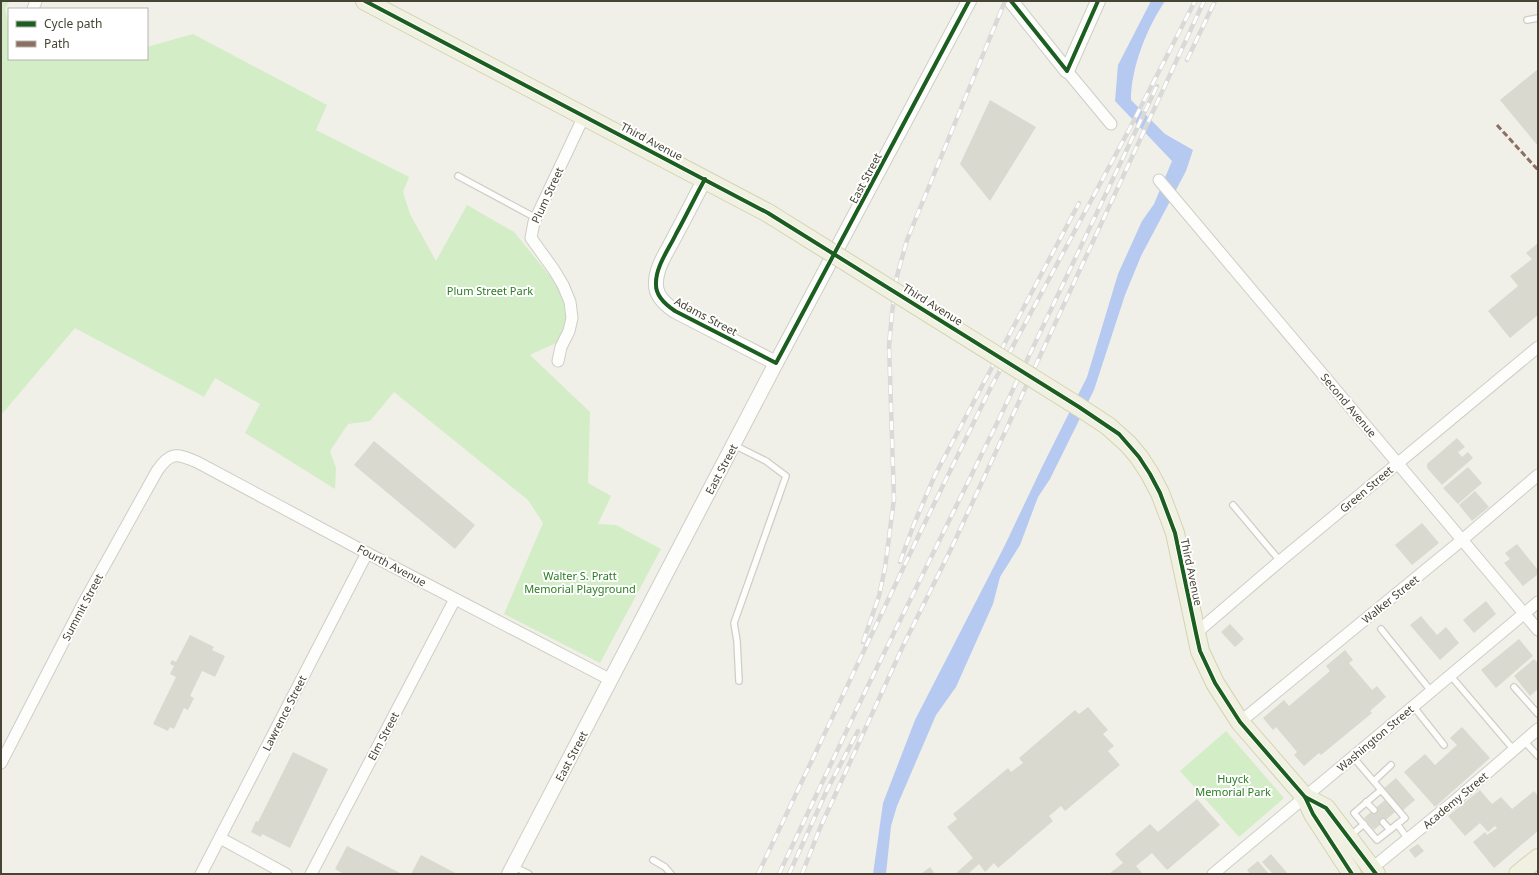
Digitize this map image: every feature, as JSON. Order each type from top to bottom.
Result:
[{"type":"main road","name":"Third Avenue","points":[[365,1],[768,213],[1108,426],[1128,444],[1139,457],[1160,493],[1175,533],[1200,651],[1216,683],[1240,722],[1305,797],[1313,814],[1352,874]]},
{"type":"main road","name":"Third Avenue","points":[[1305,797],[1326,808],[1374,871]]},
{"type":"main road","points":[[1518,874],[1538,858]]},
{"type":"street","name":"East Street","points":[[511,870],[776,362],[970,1]]},
{"type":"street","points":[[1011,1],[1111,124]]},
{"type":"street","points":[[1067,71],[1098,1]]},
{"type":"street","name":"Plum Street","points":[[558,361],[561,347],[569,330],[572,318],[570,302],[563,284],[531,238],[531,232],[536,218],[584,116]]},
{"type":"street","name":"Adams Street","points":[[705,179],[662,261],[656,278],[657,292],[667,306],[675,311],[776,362]]},
{"type":"street","name":"Second Avenue","points":[[1159,180],[1538,630]]},
{"type":"street","name":"Green Street","points":[[1196,633],[1280,561],[1538,347]]},
{"type":"street","name":"Fourth Avenue","points":[[171,456],[182,456],[197,462],[367,553],[611,680]]},
{"type":"street","name":"Summit Street","points":[[1,763],[83,604],[157,471],[165,459],[171,456]]},
{"type":"street","name":"Walker Street","points":[[1240,722],[1538,476]]},
{"type":"street","name":"Lawrence Street","points":[[201,874],[367,553]]},
{"type":"street","name":"Elm Street","points":[[311,874],[455,599]]},
{"type":"street","name":"Washington Street","points":[[1213,874],[1538,602]]},
{"type":"street","name":"Academy Street","points":[[1374,871],[1408,839],[1538,729]]},
{"type":"street","points":[[220,838],[286,874]]},
{"type":"lane","points":[[1527,20],[1538,18]]},
{"type":"lane","points":[[458,176],[536,218]]},
{"type":"lane","points":[[734,445],[766,461],[786,476],[734,623],[737,641],[739,681]]},
{"type":"lane","points":[[1233,505],[1280,561]]},
{"type":"lane","points":[[1381,629],[1431,691]]},
{"type":"lane","points":[[1450,675],[1514,750]]},
{"type":"lane","points":[[1514,687],[1538,714]]},
{"type":"lane","points":[[1413,706],[1444,745]]},
{"type":"lane","points":[[1524,741],[1538,756]]},
{"type":"lane","points":[[1353,757],[1405,818],[1377,840],[1354,813],[1381,790]]},
{"type":"lane","points":[[1374,781],[1391,766]]},
{"type":"lane","points":[[1366,802],[1374,810]]},
{"type":"lane","points":[[1383,822],[1390,830]]},
{"type":"lane","points":[[1348,838],[1364,824]]},
{"type":"lane","points":[[1397,824],[1408,839]]},
{"type":"lane","points":[[653,860],[665,867],[671,874]]},
{"type":"lane","points":[[511,870],[529,874]]},
{"type":"green space","points":[[1,1],[10,1],[5,8],[8,22],[8,60],[148,60],[148,47],[193,34],[327,105],[316,130],[409,177],[403,192],[410,214],[436,261],[467,205],[514,232],[554,281],[564,297],[567,319],[558,342],[530,355],[590,412],[588,483],[611,496],[598,524],[616,525],[661,549],[600,663],[504,614],[543,523],[528,500],[394,392],[370,421],[348,424],[330,451],[336,468],[335,489],[245,433],[260,404],[215,378],[204,397],[75,328],[1,415]]},
{"type":"green space","name":"Huyck Memorial Park","points":[[1226,731],[1284,798],[1239,837],[1180,771]]},
{"type":"water","points":[[1151,1],[1165,1],[1152,23],[1141,48],[1134,74],[1131,100],[1165,134],[1193,150],[1186,171],[1141,256],[1125,295],[1094,390],[1050,479],[1038,497],[1020,545],[1000,577],[993,604],[956,687],[936,715],[897,806],[891,826],[886,874],[873,874],[883,803],[915,720],[1005,545],[1087,377],[1118,274],[1142,221],[1154,204],[1172,161],[1115,101],[1118,65]]},
{"type":"building","points":[[1538,69],[1538,146],[1500,100]]},
{"type":"building","points":[[990,100],[1036,127],[990,201],[960,164]]},
{"type":"building","points":[[1538,243],[1538,315],[1510,338],[1488,311],[1518,286],[1510,276],[1532,259],[1526,253]]},
{"type":"building","points":[[1457,438],[1465,447],[1458,452],[1462,457],[1468,452],[1473,458],[1442,485],[1427,468],[1427,464]]},
{"type":"building","points":[[374,441],[475,525],[455,549],[354,465]]},
{"type":"building","points":[[1468,467],[1482,483],[1458,504],[1443,488]]},
{"type":"building","points":[[1475,491],[1489,507],[1472,521],[1459,505]]},
{"type":"building","points":[[1422,523],[1439,543],[1412,565],[1395,545]]},
{"type":"building","points":[[1517,544],[1538,570],[1538,574],[1523,586],[1504,563],[1510,559],[1505,553]]},
{"type":"building","points":[[1486,601],[1496,614],[1474,633],[1463,620]]},
{"type":"building","points":[[1421,616],[1437,635],[1446,627],[1459,643],[1440,660],[1410,625]]},
{"type":"building","points":[[1230,624],[1244,639],[1235,647],[1221,632]]},
{"type":"building","points":[[190,635],[214,647],[212,650],[225,656],[215,677],[202,671],[190,696],[194,698],[188,710],[184,708],[174,729],[170,727],[168,731],[153,724],[176,677],[170,674],[174,666],[170,664],[172,660],[176,662]]},
{"type":"building","points":[[1519,639],[1533,656],[1496,688],[1481,670]]},
{"type":"building","points":[[1345,650],[1353,660],[1349,663],[1372,690],[1377,686],[1386,697],[1370,711],[1372,713],[1321,755],[1319,753],[1304,766],[1294,755],[1297,752],[1276,727],[1273,730],[1263,718],[1284,700],[1289,706],[1330,671],[1326,666]]},
{"type":"building","points":[[1534,659],[1538,663],[1538,689],[1530,696],[1514,676]]},
{"type":"building","points":[[1088,707],[1108,730],[1103,734],[1114,746],[1108,751],[1120,765],[1065,811],[1061,806],[1049,816],[1053,821],[998,868],[994,863],[985,872],[979,864],[968,874],[955,874],[973,858],[947,827],[957,819],[953,814],[1008,768],[1011,772],[1023,763],[1019,758],[1075,710],[1079,714]]},
{"type":"building","points":[[1462,727],[1490,758],[1435,807],[1404,772],[1425,754],[1435,765],[1457,745],[1450,738]]},
{"type":"building","points":[[293,752],[328,769],[290,848],[262,834],[261,837],[251,832],[256,821],[258,822]]},
{"type":"building","points":[[1396,778],[1415,800],[1402,811],[1383,789]]},
{"type":"building","points":[[1480,790],[1492,804],[1501,797],[1512,809],[1534,791],[1538,796],[1538,831],[1494,868],[1473,842],[1485,832],[1487,835],[1497,828],[1495,826],[1488,832],[1480,823],[1465,836],[1448,816]]},
{"type":"building","points":[[1197,799],[1220,825],[1167,870],[1152,853],[1136,866],[1143,874],[1109,874],[1123,863],[1115,854],[1150,824],[1158,832]]},
{"type":"building","points":[[1385,800],[1395,812],[1374,830],[1364,818]]},
{"type":"building","points":[[1418,844],[1424,851],[1415,858],[1409,850]]},
{"type":"building","points":[[347,846],[402,874],[344,874],[335,869]]},
{"type":"building","points":[[1271,854],[1288,874],[1273,874],[1262,862]]},
{"type":"building","points":[[421,855],[457,874],[411,874]]},
{"type":"building","points":[[1258,861],[1269,874],[1250,874],[1247,870]]},
{"type":"building","points":[[930,867],[935,874],[921,874]]},
{"type":"railway","points":[[863,642],[879,596],[885,568],[894,499],[889,346],[897,276],[907,240],[1005,1]]},
{"type":"railway","points":[[758,874],[990,389],[1131,126],[1195,1]]},
{"type":"railway","points":[[802,874],[820,828],[903,646],[951,549],[1204,1]]},
{"type":"railway","points":[[1187,60],[1215,1]]},
{"type":"railway","points":[[779,874],[863,696],[999,419],[1157,86]]},
{"type":"railway","points":[[900,562],[935,475],[1079,203]]},
{"type":"railway","points":[[789,874],[827,790],[858,731]]},
{"type":"marked path","points":[[1497,125],[1538,170]]},
{"type":"cycle path","points":[[365,1],[768,213],[1079,407],[1119,434],[1139,457],[1160,493],[1175,533],[1200,651],[1215,683],[1240,722],[1305,797],[1313,814],[1352,874]]},
{"type":"cycle path","points":[[705,179],[660,265],[656,278],[656,289],[665,303],[675,311],[776,363],[969,1]]},
{"type":"cycle path","points":[[1011,1],[1067,71],[1098,1]]},
{"type":"cycle path","points":[[1305,797],[1326,808],[1376,874]]},
{"type":"park label","name":"Plum Street Park","points":[[490,290]]},
{"type":"park label","name":"Walter S. Pratt Memorial Playground","points":[[580,581]]}]
